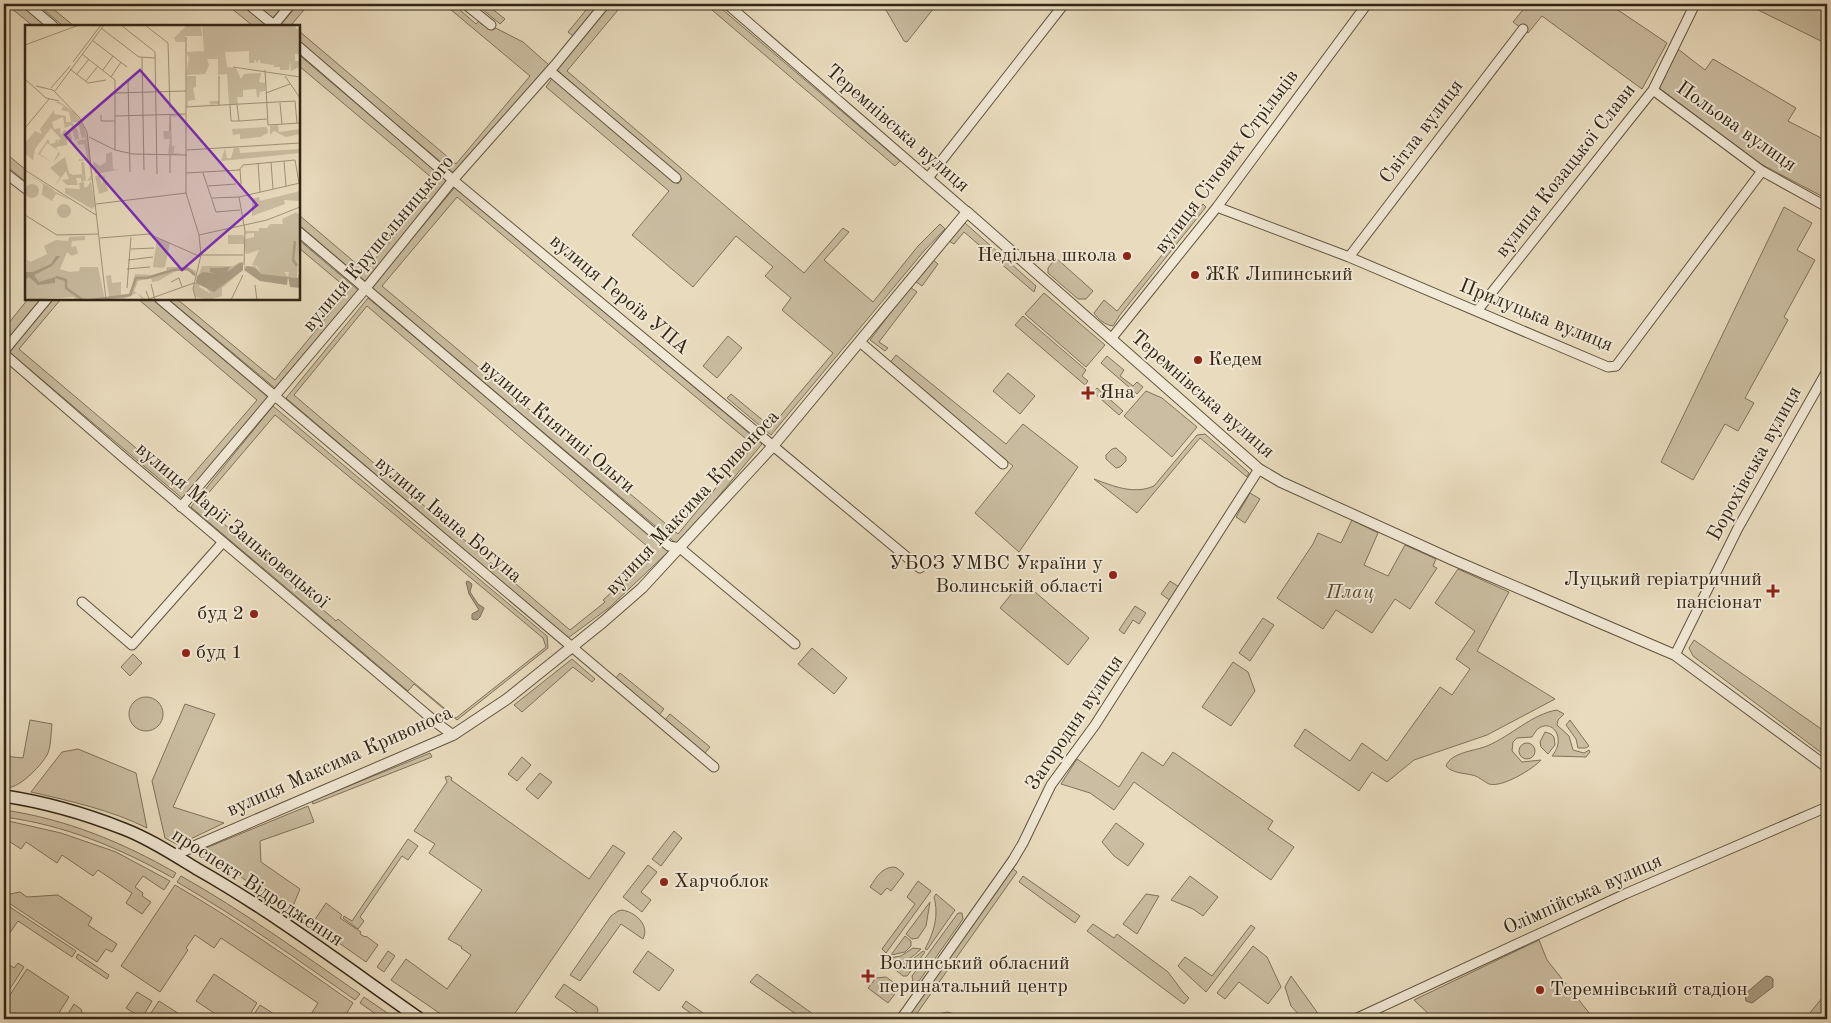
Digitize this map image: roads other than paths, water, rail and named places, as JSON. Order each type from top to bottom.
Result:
[{"type":"main road","name":"проспект Відродження","points":[[4,796],[68,810],[125,830],[174,855],[229,887],[420,1019]]},
{"type":"street","points":[[27,4],[52,25]]},
{"type":"street","points":[[248,4],[273,25]]},
{"type":"street","points":[[275,25],[292,4]]},
{"type":"street","points":[[465,4],[491,25]]},
{"type":"street","name":"вулиця Крушельницького","points":[[181,507],[366,288],[453,180],[550,71],[605,4]]},
{"type":"street","name":"Теремнівська вулиця","points":[[727,4],[967,212],[1259,470],[1281,482],[1453,560],[1675,655],[1827,766]]},
{"type":"street","points":[[928,178],[1064,4]]},
{"type":"street","name":"вулиця Січових Стрільців","points":[[1110,339],[1217,207],[1367,4]]},
{"type":"street","name":"вулиця Козацької Слави","points":[[1477,311],[1652,90],[1695,4]]},
{"type":"street","name":"Світла вулиця","points":[[1349,257],[1523,29]]},
{"type":"street","name":"вулиця Героїв УПА","points":[[300,48],[453,180],[920,568]]},
{"type":"street","points":[[550,71],[676,178]]},
{"type":"street","name":"Польова вулиця","points":[[1652,90],[1762,171],[1827,207]]},
{"type":"street","name":"Прилуцька вулиця","points":[[1217,207],[1349,257],[1608,367],[1616,366],[1762,171]]},
{"type":"street","points":[[4,172],[25,188]]},
{"type":"street","name":"вулиця Максима Кривоноса","points":[[174,855],[453,735],[507,698],[603,622],[642,588],[773,446],[967,212]]},
{"type":"street","name":"вулиця Княгині Ольги","points":[[300,233],[669,546],[680,548],[794,644]]},
{"type":"street","points":[[4,352],[46,300]]},
{"type":"street","name":"вулиця Івана Богуна","points":[[161,300],[714,767]]},
{"type":"street","points":[[860,342],[1003,464]]},
{"type":"street","name":"вулиця Марії Заньковецької","points":[[4,352],[181,507],[453,735]]},
{"type":"street","name":"Борохівська вулиця","points":[[1675,655],[1738,528],[1827,371]]},
{"type":"street","name":"Загородня вулиця","points":[[901,1019],[1013,860],[1050,785],[1095,725],[1259,470]]},
{"type":"street","points":[[82,602],[132,645],[223,542]]},
{"type":"street","points":[[438,724],[441,741]]},
{"type":"street","name":"Олімпійська вулиця","points":[[1355,1019],[1625,894],[1827,806]]},
{"type":"place","name":"Недільна школа","points":[[1127,256]]},
{"type":"place","name":"ЖК Липинський","points":[[1195,275]]},
{"type":"place","name":"Кедем","points":[[1198,360]]},
{"type":"place","name":"Яна","points":[[1088,393]]},
{"type":"place","name":"УБОЗ УМВС України у Волинськiй області","points":[[1113,575]]},
{"type":"place","name":"Луцький геріатричний пансіонат","points":[[1773,591]]},
{"type":"place","name":"буд 2","points":[[254,614]]},
{"type":"place","name":"буд 1","points":[[186,653]]},
{"type":"place","name":"Харчоблок","points":[[664,882]]},
{"type":"place","name":"Волинський обласний перинатальний центр","points":[[868,976]]},
{"type":"place","name":"Теремнівський стадіон","points":[[1540,990]]},
{"type":"park label","name":"Плац","points":[[1350,593]]}]
